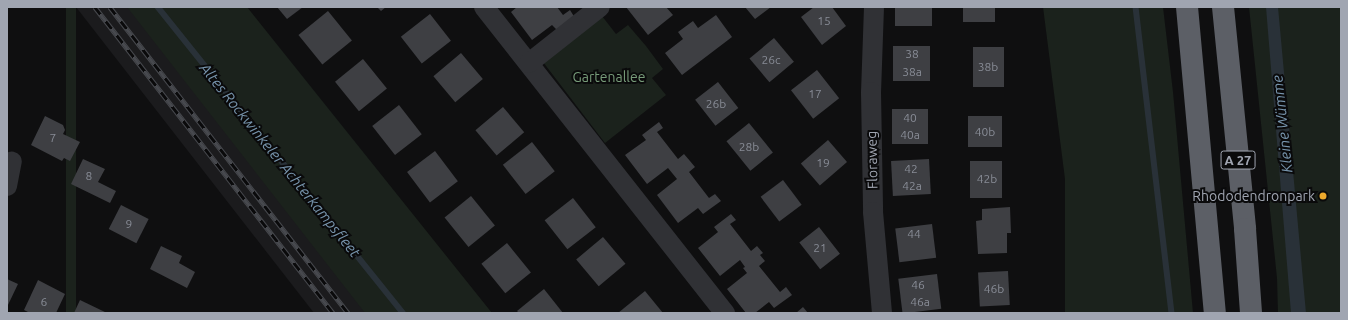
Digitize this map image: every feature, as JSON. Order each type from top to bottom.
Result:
[{"type":"highway","name":"A 27","points":[[1187,7],[1215,313]]},
{"type":"highway","name":"A 27","points":[[1223,7],[1245,229],[1251,313]]},
{"type":"street","points":[[484,7],[725,313]]},
{"type":"street","points":[[529,63],[600,7]]},
{"type":"street","name":"Floraweg","points":[[874,7],[871,92],[873,212],[882,313]]},
{"type":"street","points":[[7,186],[12,161]]},
{"type":"shaded area","points":[[76,7],[129,7],[366,313],[314,313]]},
{"type":"green space","points":[[66,7],[76,7],[76,313],[66,313]]},
{"type":"green space","points":[[127,7],[247,7],[492,313],[365,313]]},
{"type":"green space","points":[[1043,7],[1163,7],[1173,92],[1193,313],[1065,313],[1065,179]]},
{"type":"green space","points":[[1249,7],[1341,7],[1341,313],[1278,313],[1277,278]]},
{"type":"green space","name":"Gartenallee","points":[[602,16],[616,34],[628,25],[646,46],[663,69],[652,78],[666,95],[605,143],[543,62]]},
{"type":"water","name":"Kleine Wümme","points":[[1266,7],[1278,7],[1306,313],[1291,313]]},
{"type":"building","points":[[277,7],[303,7],[287,19]]},
{"type":"building","points":[[377,7],[386,7],[381,11]]},
{"type":"building","points":[[517,7],[557,7],[563,15],[570,10],[575,18],[558,31],[552,25],[532,40],[511,12]]},
{"type":"building","points":[[626,7],[666,7],[673,15],[648,35]]},
{"type":"building","points":[[745,7],[771,7],[755,19]]},
{"type":"building","points":[[814,7],[832,7],[846,26],[822,45],[801,17]]},
{"type":"building","points":[[895,7],[932,7],[932,26],[895,26]]},
{"type":"building","points":[[963,7],[995,7],[995,22],[963,22]]},
{"type":"building","points":[[328,11],[352,41],[322,64],[298,35]]},
{"type":"building","points":[[430,14],[451,41],[422,64],[401,37]]},
{"type":"building","points":[[716,15],[732,37],[682,75],[665,53],[683,39],[678,32],[693,21],[698,28]]},
{"type":"building","points":[[774,38],[794,62],[769,82],[749,59]]},
{"type":"building","points":[[893,46],[930,46],[930,81],[893,81]]},
{"type":"building","points":[[973,47],[1004,47],[1004,87],[973,87]]},
{"type":"building","points":[[461,53],[483,79],[455,102],[433,76]]},
{"type":"building","points":[[363,59],[387,89],[359,111],[335,82]]},
{"type":"building","points":[[817,70],[839,98],[813,119],[791,90]]},
{"type":"building","points":[[718,82],[738,108],[715,126],[695,100]]},
{"type":"building","points":[[399,105],[422,134],[395,155],[372,126]]},
{"type":"building","points":[[503,107],[524,132],[497,155],[475,130]]},
{"type":"building","points":[[892,109],[928,109],[928,144],[892,144]]},
{"type":"building","points":[[45,116],[63,125],[65,130],[63,134],[80,142],[70,161],[64,158],[62,161],[31,145]]},
{"type":"building","points":[[968,116],[1002,116],[1002,147],[968,147]]},
{"type":"building","points":[[659,122],[663,128],[657,132],[678,159],[684,154],[695,167],[689,172],[709,198],[715,194],[721,201],[703,214],[698,208],[678,223],[657,195],[677,179],[668,168],[647,184],[625,155],[646,140],[642,135]]},
{"type":"building","points":[[749,123],[773,153],[750,171],[726,141]]},
{"type":"building","points":[[828,140],[847,162],[820,186],[801,164]]},
{"type":"building","points":[[532,142],[555,171],[526,194],[503,165]]},
{"type":"building","points":[[435,151],[458,181],[430,202],[407,172]]},
{"type":"building","points":[[83,159],[105,169],[98,182],[116,191],[110,203],[71,184]]},
{"type":"building","points":[[929,159],[931,194],[893,196],[891,161]]},
{"type":"building","points":[[970,161],[1002,161],[1002,198],[970,198]]},
{"type":"building","points":[[783,180],[802,205],[779,222],[761,197]]},
{"type":"building","points":[[471,196],[495,226],[468,247],[445,217]]},
{"type":"building","points":[[573,198],[596,227],[567,249],[545,220]]},
{"type":"building","points":[[121,205],[149,219],[136,243],[109,229]]},
{"type":"building","points":[[1010,207],[1011,233],[1007,233],[1007,253],[978,254],[976,221],[982,220],[982,209]]},
{"type":"building","points":[[731,214],[736,220],[730,224],[751,251],[757,246],[763,253],[760,255],[765,261],[759,266],[780,292],[786,287],[792,295],[774,308],[769,302],[755,313],[746,313],[727,289],[747,273],[740,260],[720,276],[698,248],[718,232],[714,227]]},
{"type":"building","points":[[932,224],[936,258],[899,262],[895,229]]},
{"type":"building","points":[[819,227],[840,254],[820,269],[799,242]]},
{"type":"building","points":[[603,237],[625,264],[599,286],[576,259]]},
{"type":"building","points":[[507,243],[531,273],[505,293],[481,264]]},
{"type":"building","points":[[161,246],[182,256],[179,263],[195,272],[187,288],[150,269]]},
{"type":"building","points":[[1008,271],[1010,305],[980,307],[978,273]]},
{"type":"building","points":[[937,274],[941,309],[902,313],[898,279]]},
{"type":"building","points":[[7,279],[18,284],[7,307]]},
{"type":"building","points":[[38,280],[65,294],[56,313],[30,313],[24,310]]},
{"type":"building","points":[[544,289],[563,313],[519,313],[517,311]]},
{"type":"building","points":[[645,291],[663,313],[618,313]]},
{"type":"building","points":[[80,300],[107,313],[74,313]]},
{"type":"building","points":[[803,307],[808,313],[796,313]]},
{"type":"waterway","name":"Altes Rockwinkeler Achterkampsfleet","points":[[158,7],[403,313]]},
{"type":"waterway","points":[[1136,7],[1172,313]]},
{"type":"railway","points":[[95,7],[333,313]]},
{"type":"railway","points":[[110,7],[348,313]]},
{"type":"place","name":"Rhododendronpark","points":[[1323,196]]}]
